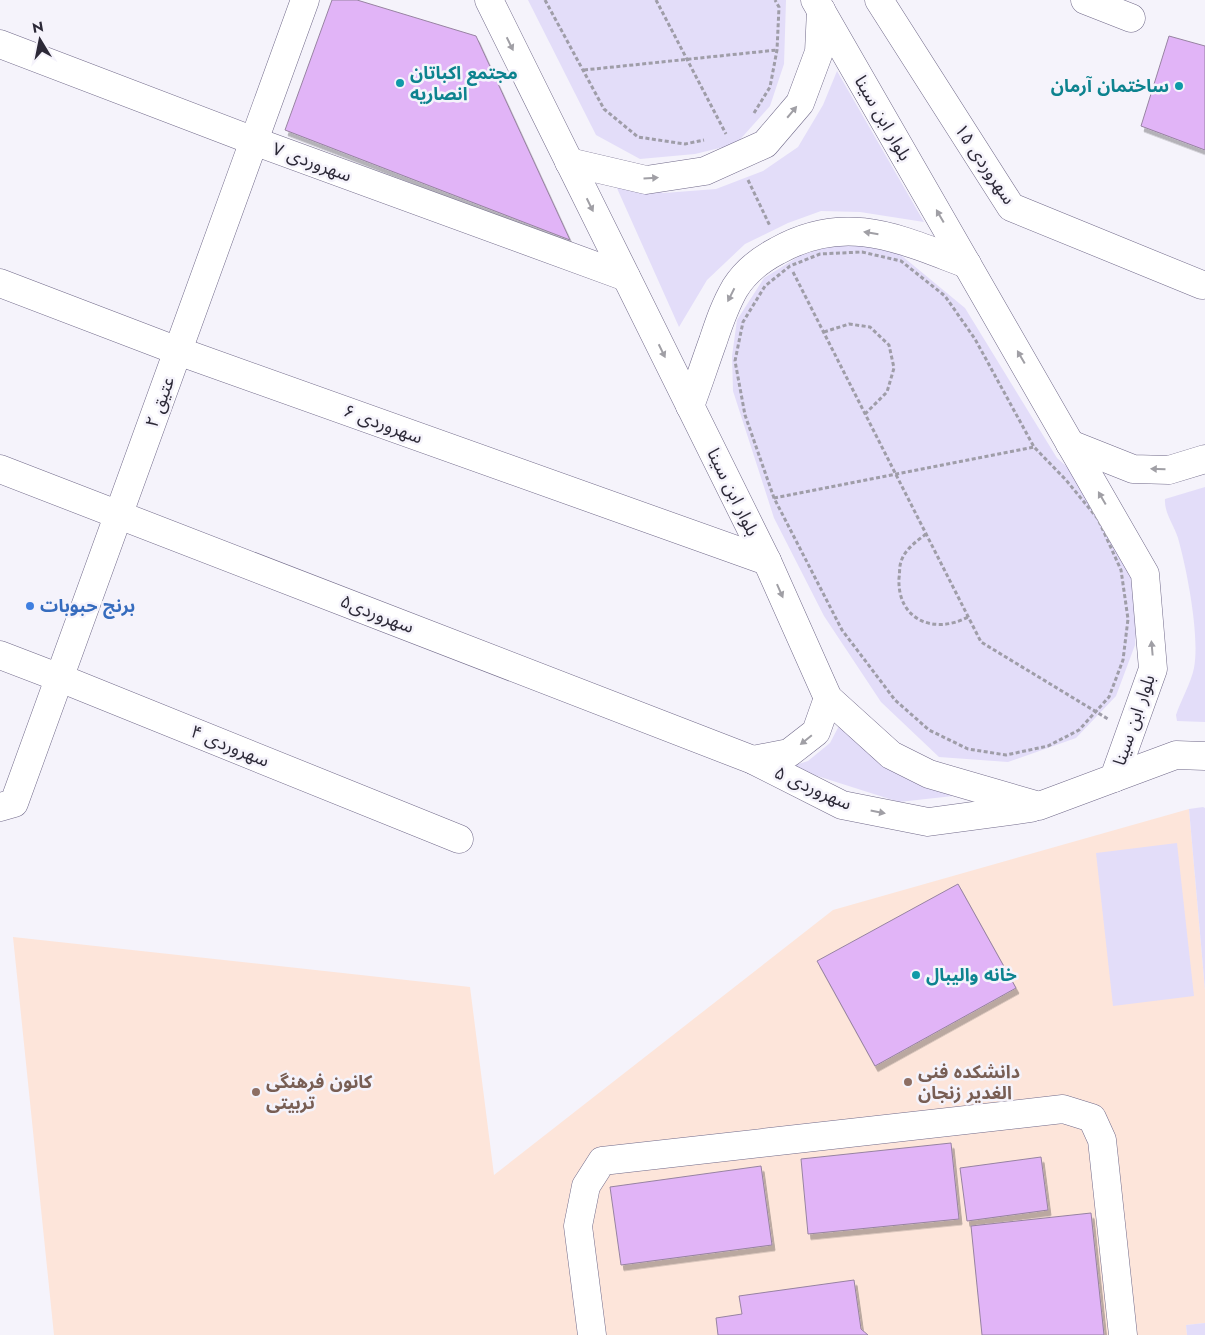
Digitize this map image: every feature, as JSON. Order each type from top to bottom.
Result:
[{"type":"street","name":"عتیق ۲","points":[[7,805],[60,678],[305,0]]},
{"type":"street","name":"بلوار ابن سینا","points":[[489,0],[767,561],[828,698],[891,754],[929,774],[1040,806],[1176,756],[1205,756]]},
{"type":"street","name":"سهروردی ۱۵","points":[[879,0],[1011,207],[1202,285]]},
{"type":"street","points":[[1084,0],[1131,18]]},
{"type":"street","name":"بلوار ابن سینا","points":[[818,5],[1145,574],[1153,669],[1114,778]]},
{"type":"street","points":[[569,162],[646,180],[705,170],[733,141],[765,144],[800,103],[819,52],[818,5]]},
{"type":"street","name":"سهروردی ۷","points":[[0,44],[254,140],[626,276]]},
{"type":"street","points":[[690,406],[724,311],[735,288],[749,270],[786,258],[796,240],[851,230],[883,235],[967,264]]},
{"type":"street","name":"سهروردی ۶","points":[[0,283],[178,351],[767,561]]},
{"type":"street","points":[[1070,444],[1133,469],[1168,470],[1205,459]]},
{"type":"street","name":"سهروردی۵","points":[[0,469],[753,760]]},
{"type":"street","name":"سهروردی ۴","points":[[0,655],[459,839]]},
{"type":"street","name":"سهروردی ۵","points":[[753,760],[789,753],[816,732],[828,698]]},
{"type":"street","name":"سهروردی ۵","points":[[753,760],[842,805],[928,822],[1040,806]]},
{"type":"street","points":[[592,1335],[578,1226],[586,1186],[602,1161],[1063,1109],[1092,1118],[1102,1140],[1123,1335]]},
{"type":"path","points":[[545,0],[604,109],[638,137],[685,144],[710,139]]},
{"type":"path","points":[[656,0],[733,141],[786,258],[981,642],[1130,732]]},
{"type":"path","points":[[750,119],[770,87],[777,50],[779,7],[775,0]]},
{"type":"path","points":[[584,70],[777,50]]},
{"type":"path","points":[[718,137],[733,141]]},
{"type":"path","points":[[862,252],[902,261],[945,296],[975,339],[1034,447],[1066,480],[1098,519],[1121,570],[1128,619],[1123,660],[1109,697],[1079,730],[1048,746],[1006,755],[968,749],[929,730],[895,700],[842,630],[774,498],[745,415],[735,361],[743,322],[765,286],[786,258],[862,252]]},
{"type":"path","points":[[824,332],[849,324],[870,327],[889,345],[894,368],[888,392],[865,414]]},
{"type":"path","points":[[774,498],[1034,447]]},
{"type":"path","points":[[926,534],[913,544],[901,562],[899,588],[906,610],[922,622],[942,625],[958,622],[968,617]]},
{"type":"shaded area","points":[[528,0],[786,0],[784,64],[770,106],[736,144],[695,154],[640,159],[596,135]]},
{"type":"shaded area","points":[[837,71],[924,222],[860,212],[821,211],[788,223],[745,244],[707,280],[679,327],[612,177],[664,193],[716,189],[763,171],[798,147],[823,105]]},
{"type":"shaded area","points":[[840,243],[896,251],[965,308],[1057,458],[1085,483],[1130,559],[1138,601],[1135,645],[1116,696],[1076,738],[1008,762],[939,757],[881,702],[824,616],[774,518],[733,391],[732,356],[737,320],[764,278],[801,255]]},
{"type":"shaded area","points":[[1205,487],[1205,722],[1177,721],[1176,715],[1194,668],[1195,639],[1192,603],[1185,567],[1178,538],[1166,509],[1165,499]]},
{"type":"shaded area","points":[[841,722],[962,795],[899,802],[789,767],[808,761],[830,743]]},
{"type":"shaded area","points":[[1205,808],[1205,990],[1189,809]]},
{"type":"shaded area","name":"دانشکده فنی الغدیر زنجان","points":[[1189,809],[1205,990],[1205,1323],[1186,1325],[1187,1335],[54,1335],[13,937],[470,987],[494,1175],[833,910]]},
{"type":"shaded area","points":[[1177,843],[1194,996],[1113,1006],[1096,853]]},
{"type":"shaded area","points":[[1205,1323],[1205,1335],[1187,1335],[1186,1325]]},
{"type":"building","name":"مجتمع اکباتان انصاریه","points":[[332,0],[357,0],[476,36],[570,240],[285,130]]},
{"type":"building","name":"ساختمان آرمان","points":[[1169,36],[1205,46],[1205,150],[1141,126]]},
{"type":"building","name":"خانه والیبال","points":[[958,884],[1016,988],[875,1066],[817,961]]},
{"type":"building","points":[[951,1143],[959,1219],[808,1234],[801,1159]]},
{"type":"building","points":[[1041,1157],[1048,1210],[967,1221],[960,1168]]},
{"type":"building","points":[[761,1166],[772,1245],[621,1265],[610,1187]]},
{"type":"building","points":[[1091,1213],[1104,1335],[982,1335],[971,1226]]},
{"type":"building","points":[[854,1280],[861,1329],[868,1335],[718,1335],[716,1318],[742,1314],[739,1296]]},
{"type":"place","name":"مجتمع اکباتان انصاریه","points":[[400,83]]},
{"type":"place","name":"ساختمان آرمان","points":[[1179,86]]},
{"type":"place","name":"برنج حبوبات","points":[[30,606]]},
{"type":"place","name":"خانه والیبال","points":[[916,975]]},
{"type":"place","name":"دانشکده فنی الغدیر زنجان","points":[[908,1082]]},
{"type":"place","name":"کانون فرهنگی تربیتی","points":[[256,1092]]}]
